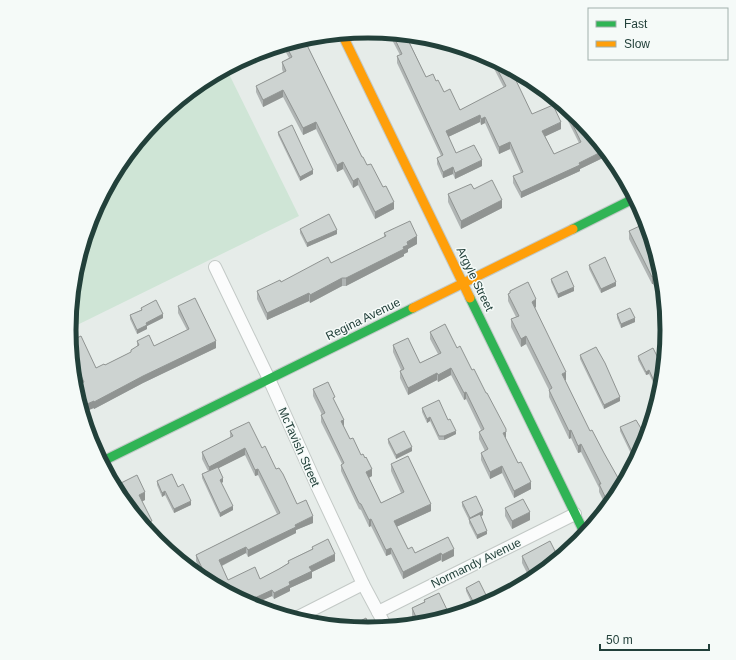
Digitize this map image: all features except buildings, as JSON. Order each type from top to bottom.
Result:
[{"type":"street","name":"Argyle Street","points":[[345,39],[582,528]]},
{"type":"street","name":"Regina Avenue","points":[[106,459],[630,201]]},
{"type":"street","name":"McTavish Street","points":[[215,267],[269,379],[363,584],[383,621]]},
{"type":"street","name":"Normandy Avenue","points":[[378,612],[575,514]]},
{"type":"street","points":[[302,614],[363,584]]},
{"type":"green space","points":[[229,73],[299,216],[76,325],[78,292],[86,254],[98,218],[115,184],[136,152],[148,137],[175,110],[206,87]]},
{"type":"traffic: fast","points":[[573,229],[630,201]]},
{"type":"traffic: fast","points":[[470,298],[582,528]]},
{"type":"traffic: fast","points":[[106,459],[413,308]]},
{"type":"traffic: slow","points":[[345,39],[470,298]]},
{"type":"traffic: slow","points":[[413,308],[573,229]]}]
